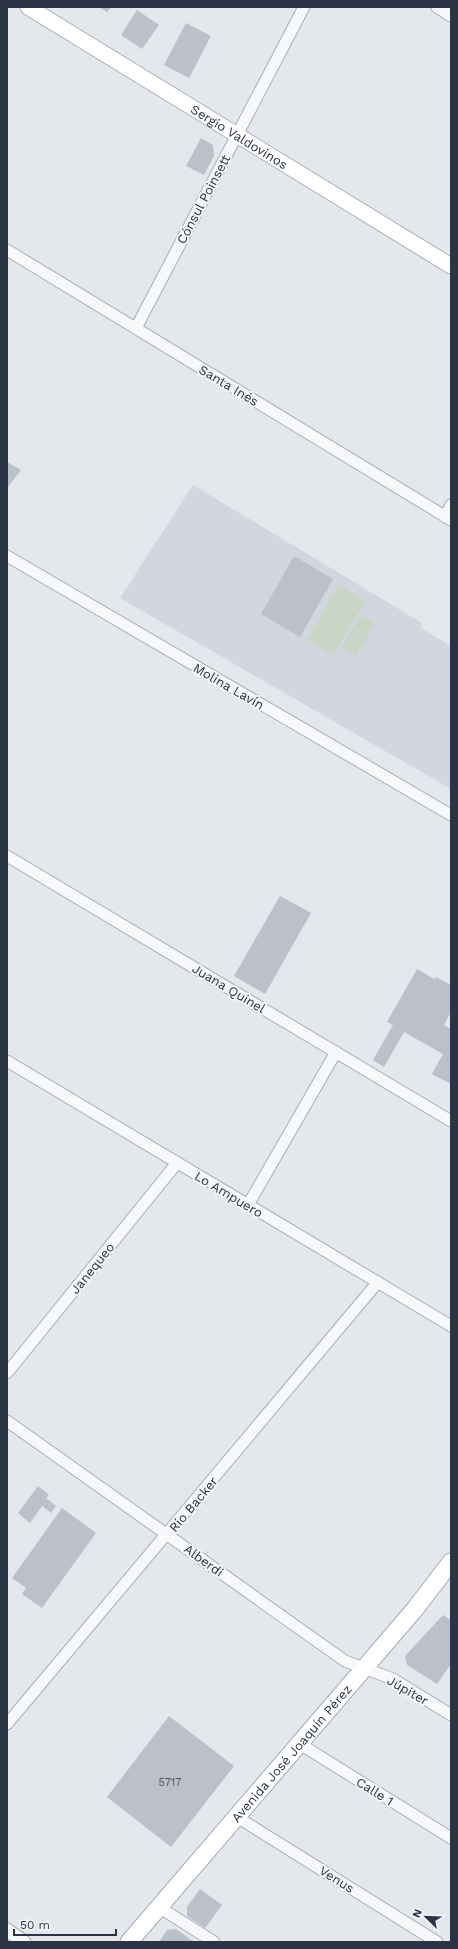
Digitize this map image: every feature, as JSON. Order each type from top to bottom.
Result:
[{"type":"main road","name":"Sergio Valdovinos","points":[[28,7],[451,266]]},
{"type":"main road","name":"Avenida José Joaquín Pérez","points":[[130,1942],[424,1599],[451,1562]]},
{"type":"street","name":"Cónsul Poinsett","points":[[136,328],[304,7]]},
{"type":"street","points":[[437,7],[451,16]]},
{"type":"street","name":"Santa Inés","points":[[7,250],[448,518]]},
{"type":"street","points":[[448,518],[451,505]]},
{"type":"street","name":"Molina Lavín","points":[[7,556],[451,815]]},
{"type":"street","name":"Juana Quinel","points":[[7,856],[451,1121]]},
{"type":"street","points":[[248,1205],[336,1052]]},
{"type":"street","name":"Lo Ampuero","points":[[7,1061],[451,1326]]},
{"type":"street","name":"Janequeo","points":[[7,1373],[177,1163]]},
{"type":"street","name":"Río Backer","points":[[7,1724],[378,1282]]},
{"type":"street","name":"Alberdi","points":[[7,1421],[345,1661],[364,1668]]},
{"type":"street","name":"Júpiter","points":[[364,1668],[393,1679],[451,1715]]},
{"type":"street","name":"Calle 1","points":[[300,1744],[451,1838]]},
{"type":"street","name":"Venus","points":[[237,1817],[437,1942]]},
{"type":"street","points":[[159,1908],[214,1942]]},
{"type":"street","points":[[7,1930],[24,1942]]},
{"type":"shaded area","points":[[193,485],[422,623],[421,628],[451,646],[451,789],[120,598]]},
{"type":"green space","points":[[339,585],[365,601],[333,655],[307,640]]},
{"type":"green space","points":[[361,615],[375,624],[356,656],[341,648]]},
{"type":"building","points":[[99,7],[111,7],[107,12]]},
{"type":"building","points":[[137,10],[159,25],[142,49],[121,35]]},
{"type":"building","points":[[186,23],[211,36],[189,78],[164,65]]},
{"type":"building","points":[[201,138],[213,145],[214,156],[204,175],[186,166]]},
{"type":"building","points":[[7,462],[21,470],[7,488]]},
{"type":"building","points":[[294,556],[333,579],[300,637],[261,614]]},
{"type":"building","points":[[280,896],[311,913],[265,994],[234,976]]},
{"type":"building","points":[[417,969],[434,979],[436,977],[451,985],[451,1012],[444,1025],[451,1029],[451,1084],[432,1074],[443,1054],[404,1032],[384,1067],[373,1060],[393,1025],[387,1022]]},
{"type":"building","points":[[38,1486],[49,1495],[46,1498],[56,1506],[51,1513],[42,1506],[30,1523],[18,1513]]},
{"type":"building","points":[[62,1508],[96,1533],[42,1608],[22,1594],[26,1588],[12,1578]]},
{"type":"building","points":[[443,1615],[451,1620],[451,1664],[437,1684],[407,1665],[405,1656]]},
{"type":"building","points":[[169,1716],[234,1766],[171,1847],[107,1797]]},
{"type":"building","points":[[200,1889],[222,1905],[205,1928],[187,1916],[187,1907]]},
{"type":"building","points":[[176,1929],[194,1942],[159,1942],[167,1930]]}]
